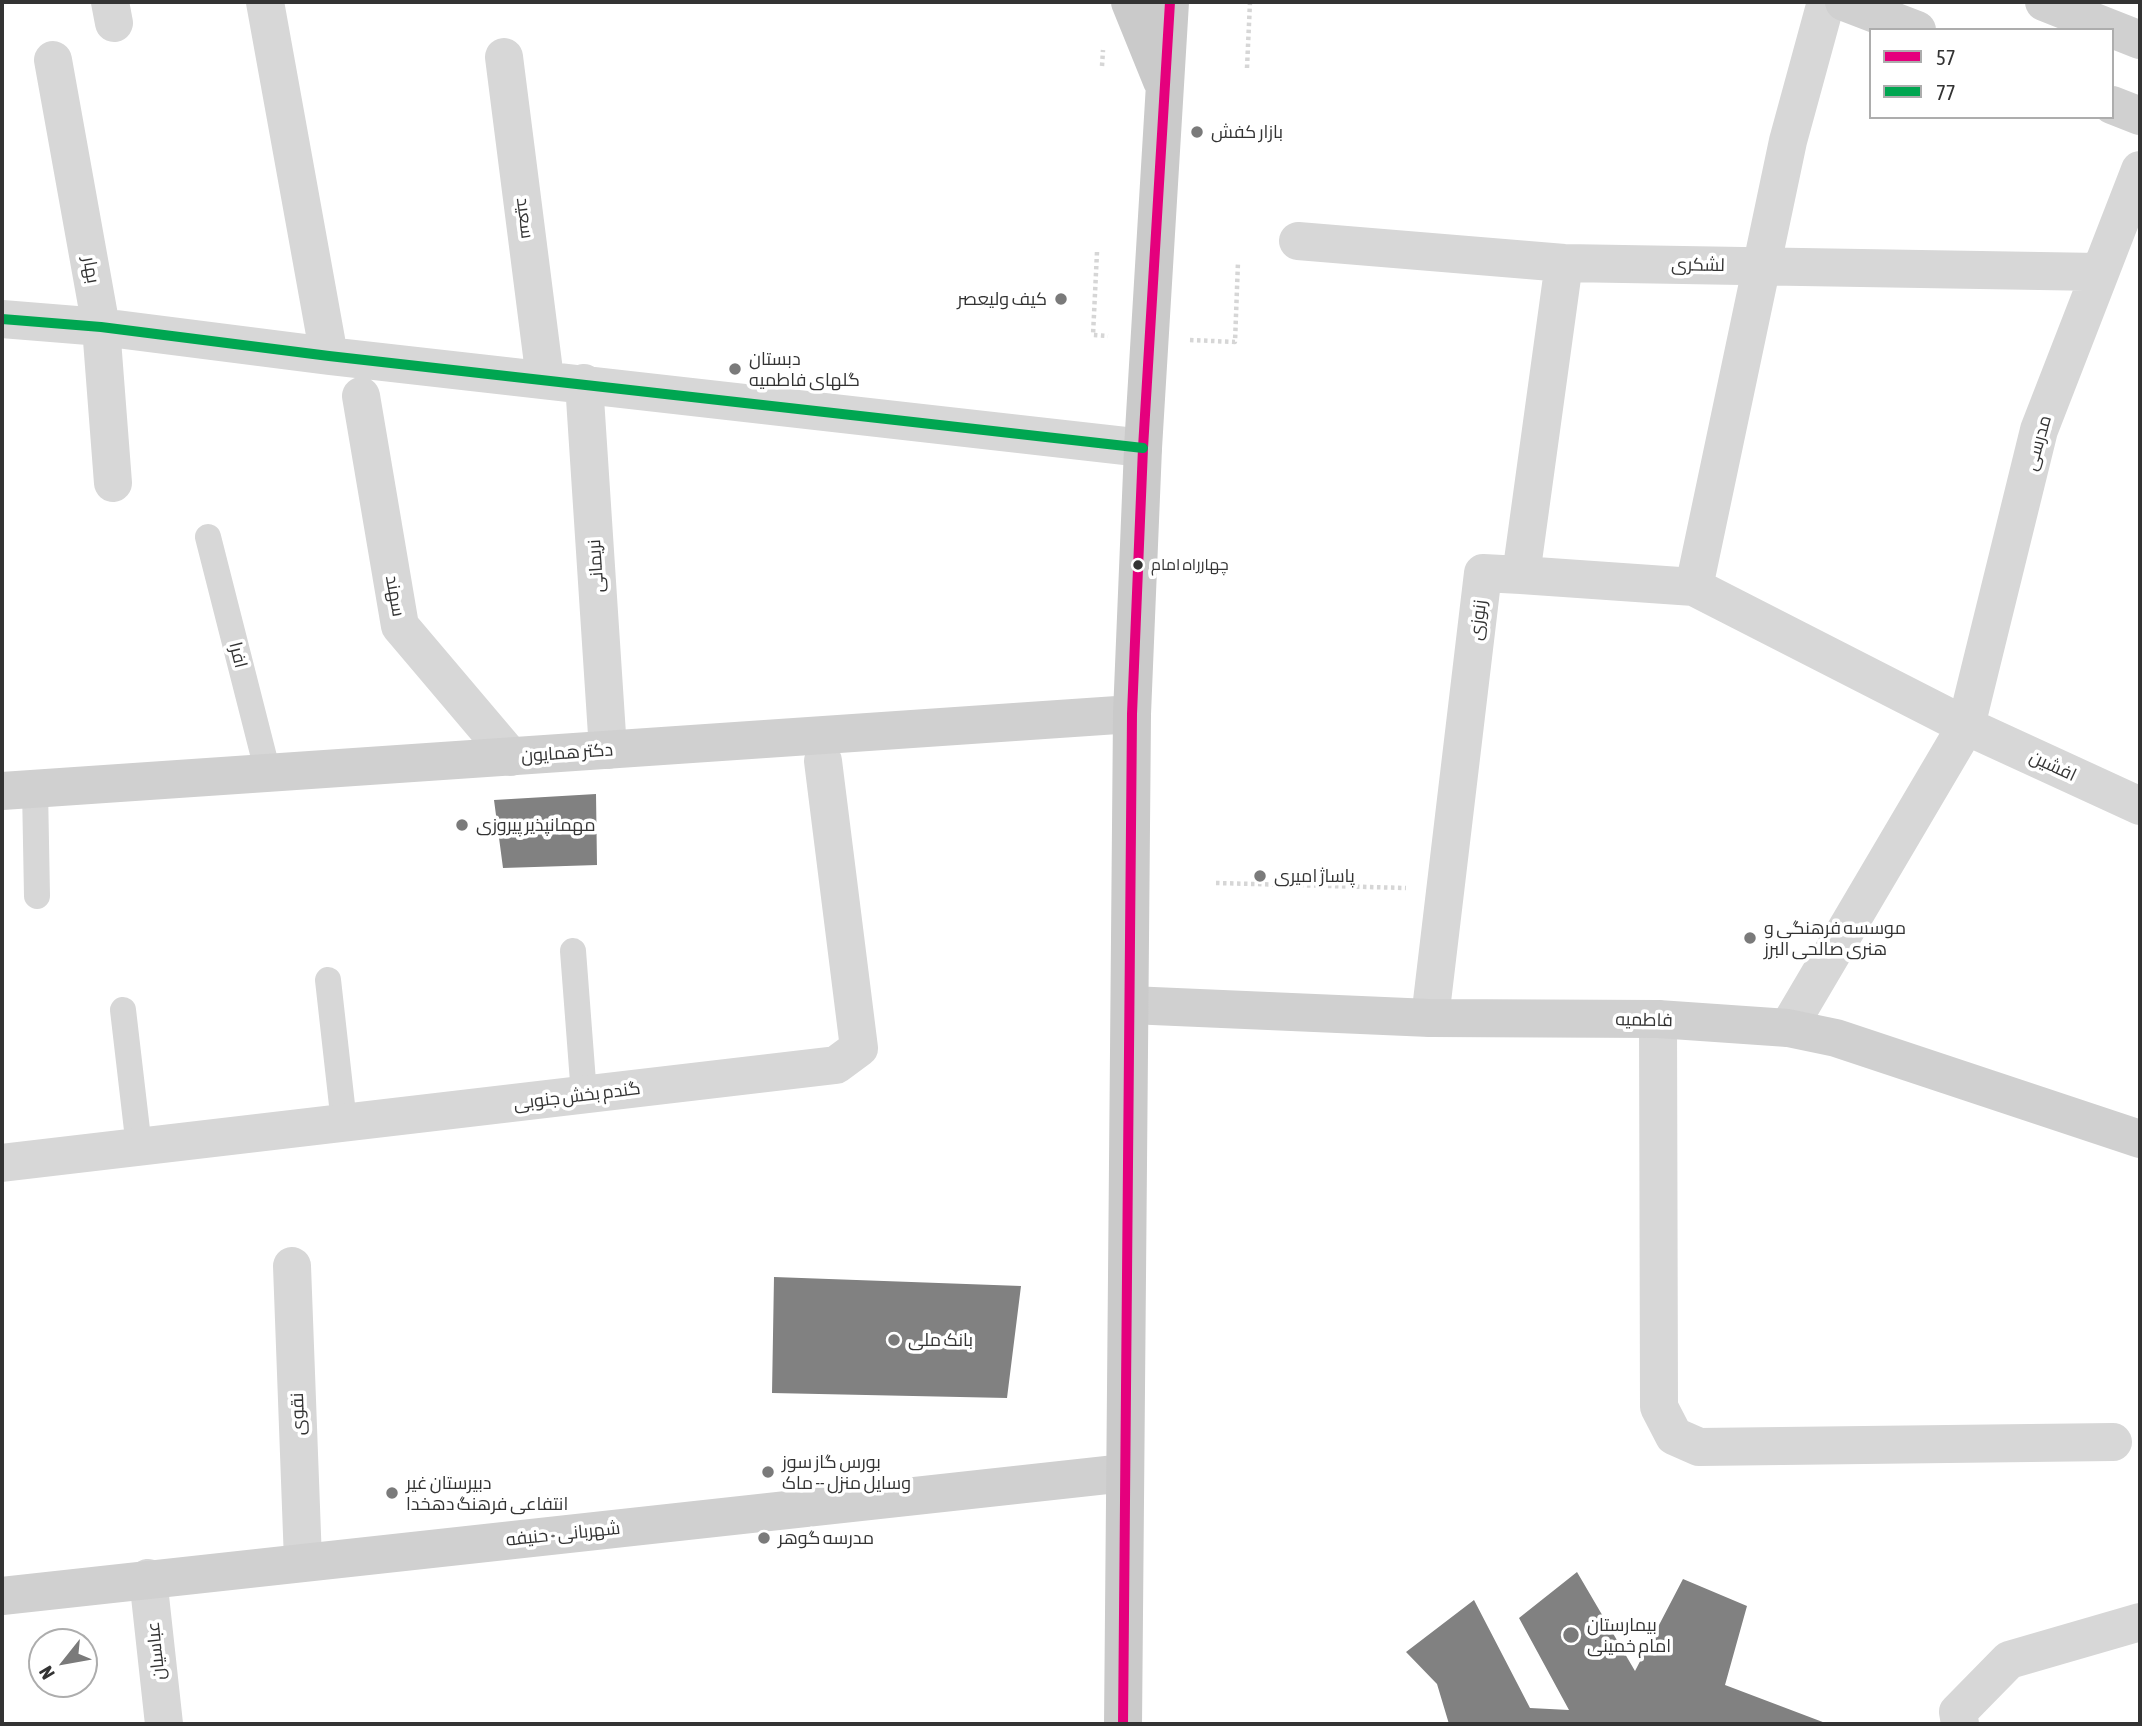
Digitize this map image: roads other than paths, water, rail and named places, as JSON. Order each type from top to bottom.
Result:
[{"type":"main road","points":[[1130,2],[1167,93]]},
{"type":"main road","points":[[1123,1724],[1132,714],[1143,448],[1167,93],[1170,2]]},
{"type":"street","points":[[265,2],[329,356]]},
{"type":"street","points":[[1694,587],[1788,141],[1826,2]]},
{"type":"street","points":[[1844,2],[1912,28]]},
{"type":"street","points":[[2044,2],[2110,28]]},
{"type":"street","points":[[2114,30],[2140,40]]},
{"type":"street","name":"سعید","points":[[504,57],[545,379]]},
{"type":"street","name":"بهار","points":[[52,60],[101,327],[113,483]]},
{"type":"street","points":[[2114,106],[2140,116]]},
{"type":"street","name":"مدرسی","points":[[1788,1028],[1966,726],[2039,430],[2140,170]]},
{"type":"street","name":"لشکری","points":[[1298,241],[1564,263],[2099,272]]},
{"type":"street","points":[[1564,263],[1521,575],[1694,587],[1966,726]]},
{"type":"street","points":[[2,319],[101,327],[329,356],[1143,448]]},
{"type":"street","name":"نریمانی","points":[[584,383],[608,750]]},
{"type":"street","name":"سهند","points":[[361,396],[400,626],[511,757]]},
{"type":"street","name":"زنوزی","points":[[1430,1018],[1483,573],[1521,575]]},
{"type":"street","name":"دکتر همایون","points":[[18,790],[1132,714]]},
{"type":"street","name":"افشین","points":[[1966,726],[2140,806]]},
{"type":"street","name":"گندم بخش جنوبی","points":[[2,1163],[836,1065],[859,1048],[823,761]]},
{"type":"street","name":"فاطمیه","points":[[1130,1005],[1430,1018],[1658,1019],[1788,1028],[1836,1038],[2140,1139]]},
{"type":"street","points":[[1658,1019],[1659,1407],[1674,1436],[1699,1447],[2113,1442]]},
{"type":"street","name":"نقوی","points":[[292,1266],[303,1561]]},
{"type":"street","name":"شهربانی - حنیفه","points":[[2,1596],[1125,1473]]},
{"type":"street","name":"عباسیان","points":[[148,1578],[164,1724]]},
{"type":"street","points":[[1959,1724],[1958,1712],[2010,1660],[2140,1622]]},
{"type":"lane","name":"افرا","points":[[208,537],[268,773]]},
{"type":"lane","points":[[18,790],[37,896]]},
{"type":"lane","points":[[573,951],[584,1095]]},
{"type":"lane","points":[[328,980],[344,1123]]},
{"type":"lane","points":[[123,1010],[139,1147]]},
{"type":"place","name":"بازار کفش","points":[[1197,132]]},
{"type":"place","name":"کیف ولیعصر","points":[[1061,299]]},
{"type":"place","name":"دبستان گلهای فاطمیه","points":[[735,369]]},
{"type":"place","name":"چهارراه امام","points":[[1138,565]]},
{"type":"place","name":"مهمانپذیر پیروزی","points":[[462,825]]},
{"type":"place","name":"پاساژ امیری","points":[[1260,876]]},
{"type":"place","name":"موسسه فرهنگی و هنری صالحی البرز","points":[[1750,938]]},
{"type":"place","name":"بانک ملی","points":[[894,1340]]},
{"type":"place","name":"بورس گاز سوز وسایل منزل -- ماک","points":[[768,1472]]},
{"type":"place","name":"دبیرستان غیر انتفاعی فرهنگ دهخدا","points":[[392,1493]]},
{"type":"place","name":"مدرسه گوهر","points":[[764,1538]]},
{"type":"place","name":"بیمارستان امام خمینی","points":[[1571,1635]]}]
